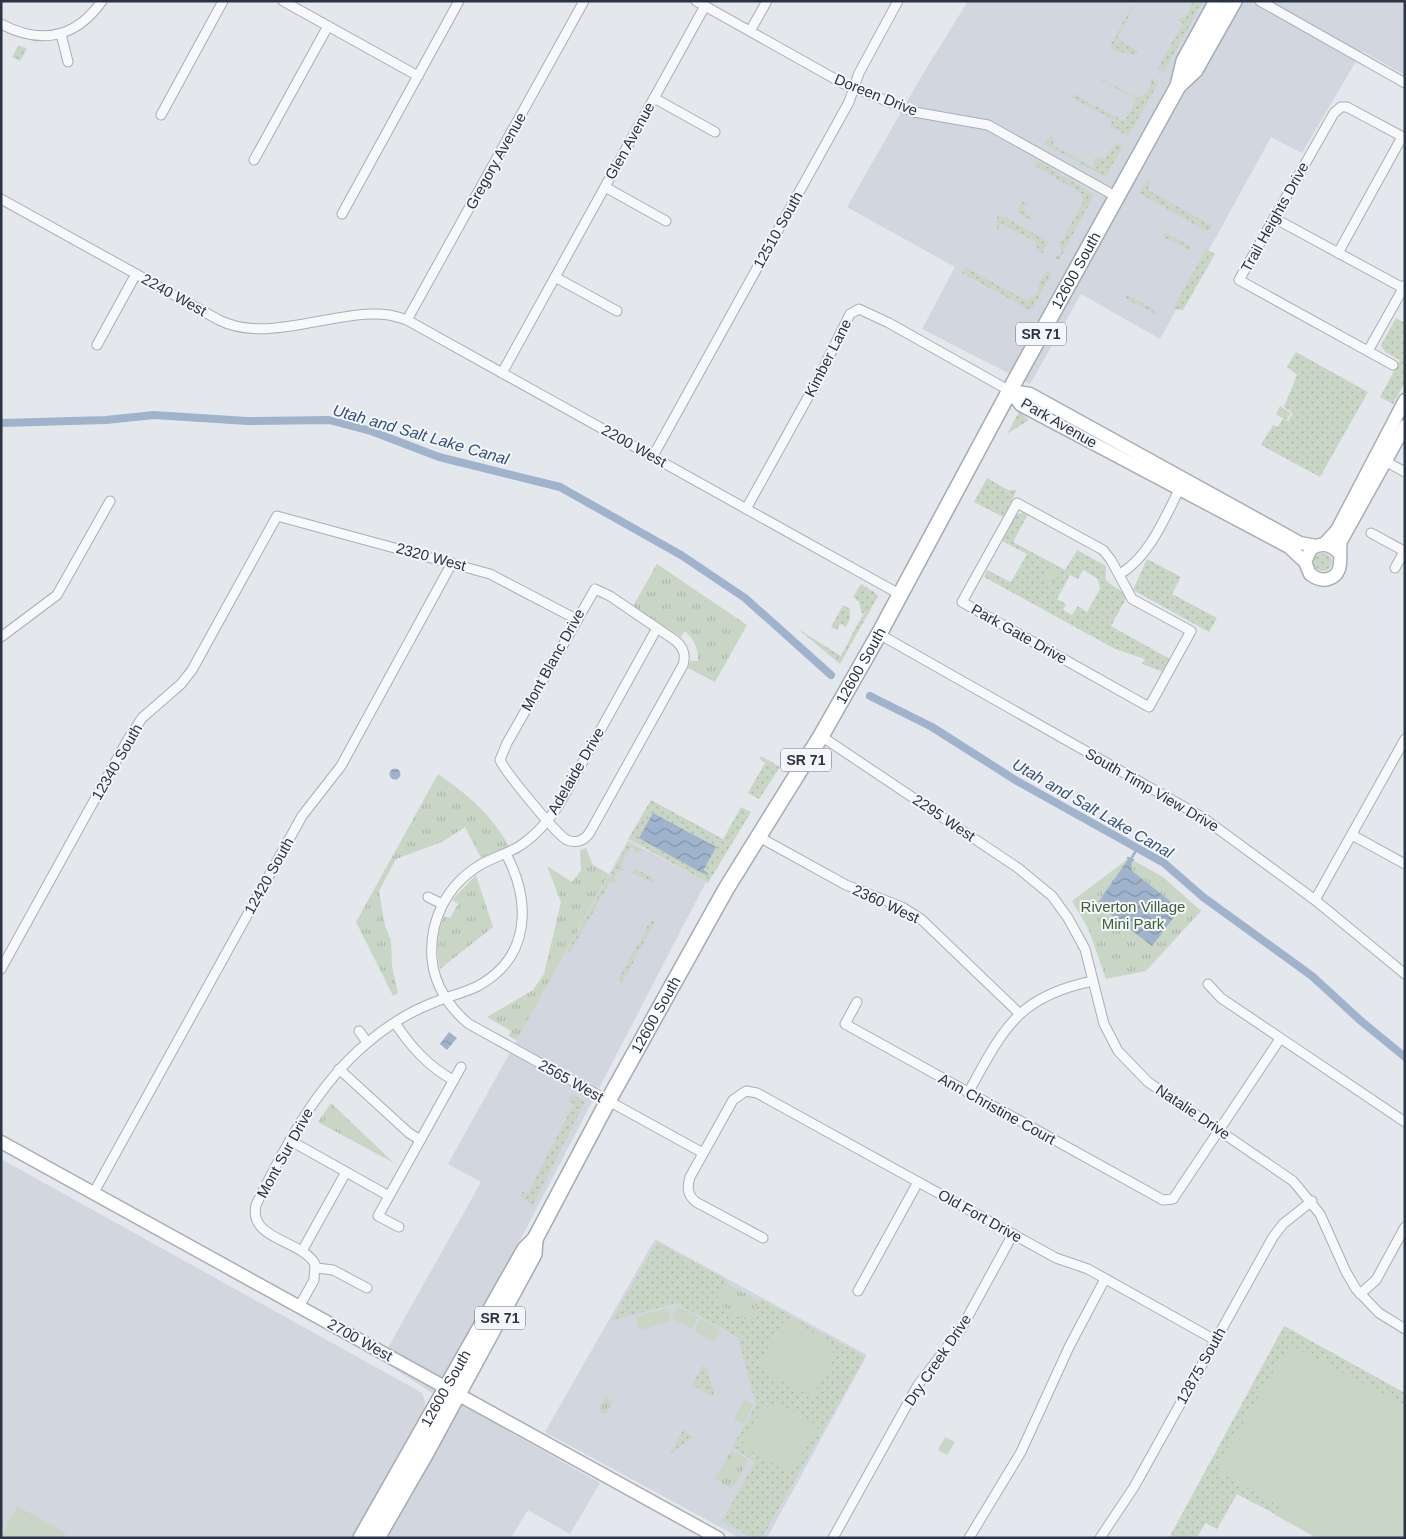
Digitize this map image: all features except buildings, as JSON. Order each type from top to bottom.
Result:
[{"type":"main road","name":"12600 South","points":[[361,1538],[534,1254],[535,1240],[608,1101],[726,889],[821,736],[901,595],[1010,391],[1178,86],[1184,61],[1217,1]]},
{"type":"main road","name":"12600 South","points":[[1178,86],[1195,70],[1234,1]]},
{"type":"main road","name":"12600 South","points":[[377,1538],[452,1391]]},
{"type":"street","points":[[1,24],[21,33],[34,36],[61,34],[84,22],[102,1]]},
{"type":"street","points":[[160,115],[223,1]]},
{"type":"street","points":[[283,1],[418,76]]},
{"type":"street","points":[[342,214],[459,1]]},
{"type":"street","name":"Gregory Avenue","points":[[407,320],[584,1]]},
{"type":"street","name":"Doreen Drive","points":[[696,1],[854,88],[914,112],[988,125],[1116,197]]},
{"type":"street","points":[[750,31],[767,1]]},
{"type":"street","name":"12510 South","points":[[652,456],[844,111],[859,73],[898,1]]},
{"type":"street","points":[[1260,1],[1405,83]]},
{"type":"street","name":"Glen Avenue","points":[[502,373],[705,6]]},
{"type":"street","points":[[254,160],[328,26]]},
{"type":"street","points":[[61,34],[68,62]]},
{"type":"street","points":[[654,98],[715,132]]},
{"type":"street","name":"Trail Heights Drive","points":[[1393,365],[1239,280],[1334,112],[1341,107],[1347,107],[1403,138]]},
{"type":"street","points":[[1338,253],[1403,138]]},
{"type":"street","points":[[605,187],[666,222]]},
{"type":"street","name":"2240 West","points":[[1,199],[219,320],[243,328],[255,329],[362,316]]},
{"type":"street","points":[[1274,218],[1404,287],[1368,350]]},
{"type":"street","points":[[96,344],[136,274]]},
{"type":"street","points":[[555,276],[617,311]]},
{"type":"street","name":"Kimber Lane","points":[[746,510],[817,381],[850,314],[858,309],[864,309],[1010,391]]},
{"type":"street","name":"2200 West","points":[[362,316],[389,315],[407,320],[901,595]]},
{"type":"street","name":"Park Avenue","points":[[1010,391],[1021,405],[1182,484],[1300,543],[1334,548],[1341,559],[1340,569],[1329,579],[1322,580],[1313,577],[1307,570],[1305,562],[1289,547],[1182,484]]},
{"type":"street","points":[[1305,562],[1308,552],[1320,545],[1337,530],[1405,400]]},
{"type":"street","name":"Park Avenue","points":[[1338,552],[1344,535],[1405,426]]},
{"type":"street","points":[[1385,461],[1405,472]]},
{"type":"street","points":[[1120,574],[1132,567],[1144,553],[1182,484]]},
{"type":"street","points":[[1,637],[57,595],[110,502]]},
{"type":"street","name":"Park Gate Drive","points":[[1017,503],[1103,550],[1120,574],[1132,599],[1192,631],[1149,708],[962,602],[1017,503]]},
{"type":"street","name":"2320 West","points":[[278,516],[452,563],[510,583],[576,619]]},
{"type":"street","name":"12340 South","points":[[1,969],[127,741],[142,718],[181,684],[192,670],[278,516]]},
{"type":"street","points":[[1371,534],[1405,550],[1395,568]]},
{"type":"street","name":"12420 South","points":[[93,1194],[302,816],[341,766],[452,563]]},
{"type":"street","name":"Mont Blanc Drive","points":[[595,589],[610,596],[657,628],[676,641],[683,650],[683,664],[587,836],[580,841],[570,841],[561,836],[509,776],[500,760],[507,743],[576,619],[595,589]]},
{"type":"street","name":"Adelaide Drive","points":[[446,998],[436,978],[431,947],[436,918],[442,904],[449,892],[470,872],[506,854],[531,838],[548,820],[657,628]]},
{"type":"street","name":"South Timp View Drive","points":[[879,634],[1202,817],[1315,900],[1405,974]]},
{"type":"street","name":"2295 West","points":[[821,736],[1018,868],[1042,886],[1062,908]]},
{"type":"street","points":[[1315,900],[1404,742]]},
{"type":"street","points":[[1352,835],[1405,864]]},
{"type":"street","name":"2360 West","points":[[759,837],[846,885],[902,907],[921,919],[1019,1013]]},
{"type":"street","name":"Mont Sur Drive","points":[[317,1268],[312,1259],[302,1251],[263,1229],[255,1215],[256,1205],[318,1095],[339,1069],[367,1042],[395,1023],[422,1008],[469,990],[487,980],[508,959],[517,941],[522,922],[522,892],[506,854]]},
{"type":"street","points":[[428,897],[442,904]]},
{"type":"street","name":"Natalie Drive","points":[[1062,908],[1085,949],[1104,1024],[1118,1051],[1126,1061],[1148,1082],[1282,1172],[1312,1202],[1325,1222],[1350,1281],[1360,1294],[1379,1314],[1405,1329]]},
{"type":"street","points":[[968,1093],[996,1042],[1019,1013],[1054,991],[1093,980]]},
{"type":"street","points":[[1208,984],[1221,998],[1405,1122]]},
{"type":"street","name":"2565 West","points":[[446,998],[456,1013],[476,1028],[703,1153]]},
{"type":"street","name":"Ann Christine Court","points":[[858,1002],[844,1024],[1158,1199],[1173,1199],[1219,1130]]},
{"type":"street","points":[[395,1023],[414,1050],[453,1080]]},
{"type":"street","points":[[359,1031],[367,1042]]},
{"type":"street","points":[[1219,1130],[1280,1039]]},
{"type":"street","points":[[399,1227],[378,1216],[461,1066]]},
{"type":"street","points":[[339,1069],[409,1133],[420,1140]]},
{"type":"street","name":"Old Fort Drive","points":[[703,1153],[733,1100],[746,1091],[757,1093],[1056,1258],[1088,1269],[1215,1340]]},
{"type":"street","points":[[291,1141],[389,1196]]},
{"type":"street","name":"2700 West","points":[[1,1142],[718,1538]]},
{"type":"street","points":[[703,1153],[690,1177],[688,1189],[690,1196],[696,1202],[763,1238]]},
{"type":"street","points":[[302,1251],[346,1172]]},
{"type":"street","points":[[858,1291],[918,1182]]},
{"type":"street","name":"12875 South","points":[[1100,1538],[1134,1487],[1277,1230],[1312,1202]]},
{"type":"street","points":[[1360,1294],[1376,1280],[1405,1227]]},
{"type":"street","name":"Dry Creek Drive","points":[[833,1538],[918,1384],[958,1334],[1013,1234]]},
{"type":"street","points":[[299,1307],[314,1280],[317,1268],[333,1270],[367,1288]]},
{"type":"street","points":[[969,1538],[1021,1452],[1068,1347],[1105,1279]]},
{"type":"shaded area","points":[[968,1],[1405,1],[1405,75],[1362,51],[1302,153],[1271,137],[1160,339],[1081,294],[1030,384],[922,329],[955,267],[847,207],[921,77]]},
{"type":"shaded area","points":[[628,840],[706,882],[441,1393],[600,1483],[570,1534],[528,1510],[511,1538],[358,1538],[435,1395],[381,1360],[481,1182],[448,1164]]},
{"type":"shaded area","points":[[1,1159],[422,1393],[425,1401],[424,1411],[352,1538],[1,1538]]},
{"type":"shaded area","points":[[655,1239],[867,1355],[767,1538],[740,1538],[545,1432]]},
{"type":"green space","points":[[1193,1],[1203,1],[1164,72],[1158,68],[1183,23],[1177,20],[1186,17]]},
{"type":"green space","points":[[1132,6],[1134,7],[1117,39],[1138,51],[1136,55],[1112,50],[1111,44]]},
{"type":"green space","points":[[19,45],[27,49],[20,61],[12,57]]},
{"type":"green space","points":[[1151,77],[1159,82],[1128,136],[1111,127],[1111,119],[1071,97],[1073,94],[1124,121],[1133,109],[1131,109],[1136,99],[1103,81],[1100,83],[1102,79],[1139,99],[1141,95],[1145,95],[1151,85]]},
{"type":"green space","points":[[1050,136],[1054,138],[1053,145],[1094,168],[1094,158],[1105,158],[1116,143],[1123,146],[1105,177],[1045,144]]},
{"type":"green space","points":[[1037,160],[1094,195],[1059,260],[1055,258],[1062,251],[1059,246],[1083,202],[1082,194],[1034,165]]},
{"type":"green space","points":[[1147,180],[1150,182],[1148,190],[1212,226],[1208,232],[1139,193]]},
{"type":"green space","points":[[1022,201],[1029,205],[1024,207],[1027,216],[1032,215],[1031,221],[1017,212]]},
{"type":"green space","points":[[997,215],[1001,215],[1049,242],[1042,254],[1037,251],[1036,242],[1000,223],[998,230]]},
{"type":"green space","points":[[1167,233],[1190,246],[1191,249],[1188,250],[1164,237],[1163,234]]},
{"type":"green space","points":[[1206,249],[1215,254],[1183,310],[1173,309]]},
{"type":"green space","points":[[965,267],[1026,300],[1035,296],[1039,288],[1038,285],[1046,271],[1052,273],[1031,311],[962,273]]},
{"type":"green space","points":[[1128,295],[1155,310],[1156,314],[1126,299],[1125,296]]},
{"type":"green space","points":[[1396,318],[1405,323],[1405,382],[1393,404],[1380,397],[1400,360],[1385,352],[1381,345]]},
{"type":"green space","points":[[1296,352],[1368,392],[1320,477],[1261,445],[1273,425],[1278,427],[1283,418],[1288,421],[1293,413],[1284,407],[1297,375],[1287,367]]},
{"type":"green space","points":[[1280,406],[1291,413],[1287,420],[1276,414]]},
{"type":"green space","points":[[1019,412],[1029,420],[1007,434]]},
{"type":"green space","points":[[987,478],[1008,490],[1017,490],[1003,517],[974,502]]},
{"type":"green space","points":[[1021,513],[1028,514],[1013,542],[1065,570],[1077,550],[1106,566],[1106,580],[1127,597],[1111,626],[1170,659],[1163,672],[1142,664],[1145,659],[1115,649],[984,577],[987,570],[1011,582],[1027,554],[1002,541],[1016,515]],"holes":[[[1083,570],[1098,579],[1100,589],[1087,612],[1078,606],[1072,615],[1063,610],[1066,604],[1057,599],[1070,575],[1078,579]]]},
{"type":"green space","points":[[1323,553],[1330,555],[1332,562],[1330,569],[1323,571],[1316,569],[1314,562],[1316,555]]},
{"type":"green space","points":[[1147,559],[1181,577],[1172,594],[1217,618],[1209,632],[1133,590]]},
{"type":"green space","points":[[657,564],[747,625],[715,682],[688,668],[690,661],[698,661],[698,657],[694,642],[685,631],[681,637],[633,606]]},
{"type":"green space","points":[[1051,567],[1060,573],[1053,586],[1043,580]]},
{"type":"green space","points":[[861,584],[878,596],[840,664],[798,629],[841,656],[857,625],[867,611],[862,614],[859,602],[853,597]]},
{"type":"green space","points":[[843,605],[850,609],[850,619],[846,627],[840,624],[837,630],[831,627]]},
{"type":"green space","points":[[761,756],[780,767],[759,799],[748,793],[765,763],[760,759]]},
{"type":"green space","points":[[438,774],[459,789],[486,814],[509,846],[481,858],[465,827],[442,842],[396,859],[379,891],[385,926],[391,940],[392,966],[398,993],[393,996],[356,922]]},
{"type":"green space","points":[[651,800],[723,839],[741,807],[751,812],[708,883],[628,839]]},
{"type":"green space","points":[[628,843],[644,851],[637,853],[631,847],[621,864],[625,870],[618,871],[614,878],[618,880],[616,882],[610,882],[570,953],[567,951]]},
{"type":"green space","points":[[586,848],[593,865],[609,874],[517,1040],[509,1036],[511,1031],[487,1017],[533,990],[544,974],[561,902],[547,866],[572,882],[581,870],[580,850]]},
{"type":"green space","name":"Riverton Village Mini Park","points":[[1129,858],[1163,877],[1201,911],[1146,971],[1106,979],[1088,928],[1072,901]]},
{"type":"green space","points":[[635,868],[654,879],[652,883],[633,873]]},
{"type":"green space","points":[[476,875],[493,927],[440,969],[438,942],[444,916],[450,918],[458,904],[452,900]]},
{"type":"green space","points":[[651,920],[655,922],[622,983],[618,980]]},
{"type":"green space","points":[[572,1094],[585,1102],[533,1205],[520,1197],[523,1191],[528,1193],[574,1104],[568,1101]]},
{"type":"green space","points":[[331,1103],[393,1162],[318,1122]]},
{"type":"green space","points":[[657,1242],[727,1280],[715,1304],[748,1321],[761,1299],[865,1357],[762,1538],[752,1538],[722,1521],[755,1462],[732,1447],[756,1405],[738,1337],[676,1303],[611,1321]]},
{"type":"green space","points":[[726,1283],[759,1301],[748,1321],[716,1303]]},
{"type":"green space","points":[[678,1306],[698,1317],[692,1329],[671,1318]]},
{"type":"green space","points":[[667,1308],[671,1321],[639,1331],[635,1317]]},
{"type":"green space","points":[[701,1318],[721,1330],[714,1342],[694,1331]]},
{"type":"green space","points":[[786,1318],[828,1341],[835,1357],[812,1397],[760,1369],[761,1361]]},
{"type":"green space","points":[[1284,1326],[1405,1393],[1405,1538],[1320,1538],[1237,1494],[1217,1529],[1205,1523],[1197,1538],[1169,1538]]},
{"type":"green space","points":[[1294,1347],[1405,1405],[1405,1538],[1317,1538],[1275,1515],[1280,1506],[1219,1472],[1218,1465],[1288,1348]]},
{"type":"green space","points":[[703,1365],[706,1367],[715,1396],[713,1397],[692,1385]]},
{"type":"green space","points":[[605,1397],[613,1401],[605,1415],[598,1410]]},
{"type":"green space","points":[[744,1400],[753,1405],[743,1424],[734,1419]]},
{"type":"green space","points":[[778,1403],[818,1426],[791,1472],[741,1446],[763,1409]]},
{"type":"green space","points":[[683,1430],[693,1437],[670,1454]]},
{"type":"green space","points":[[945,1437],[955,1442],[947,1455],[938,1450]]},
{"type":"green space","points":[[731,1450],[749,1460],[732,1489],[715,1479]]},
{"type":"green space","points":[[17,1506],[66,1533],[63,1538],[1,1538]]},
{"type":"water","points":[[395,768],[401,774],[395,780],[389,774]]},
{"type":"water","points":[[653,813],[716,847],[702,873],[639,838]]},
{"type":"water","points":[[1129,858],[1132,860],[1131,870],[1180,909],[1152,946],[1097,904]]},
{"type":"water","points":[[449,1032],[457,1038],[447,1050],[440,1044]]},
{"type":"waterway","name":"Utah and Salt Lake Canal","points":[[1,423],[106,420],[154,415],[247,421],[329,420],[371,431],[439,457],[560,487],[681,555],[745,598],[831,675]]},
{"type":"waterway","name":"Utah and Salt Lake Canal","points":[[870,696],[932,727],[1017,781],[1164,863],[1203,897],[1312,976],[1361,1021],[1405,1057]]},
{"type":"waterway","points":[[1131,859],[1137,849]]},
{"type":"waterway","points":[[1128,858],[1133,860]]},
{"type":"waterway","points":[[703,871],[707,874]]}]
